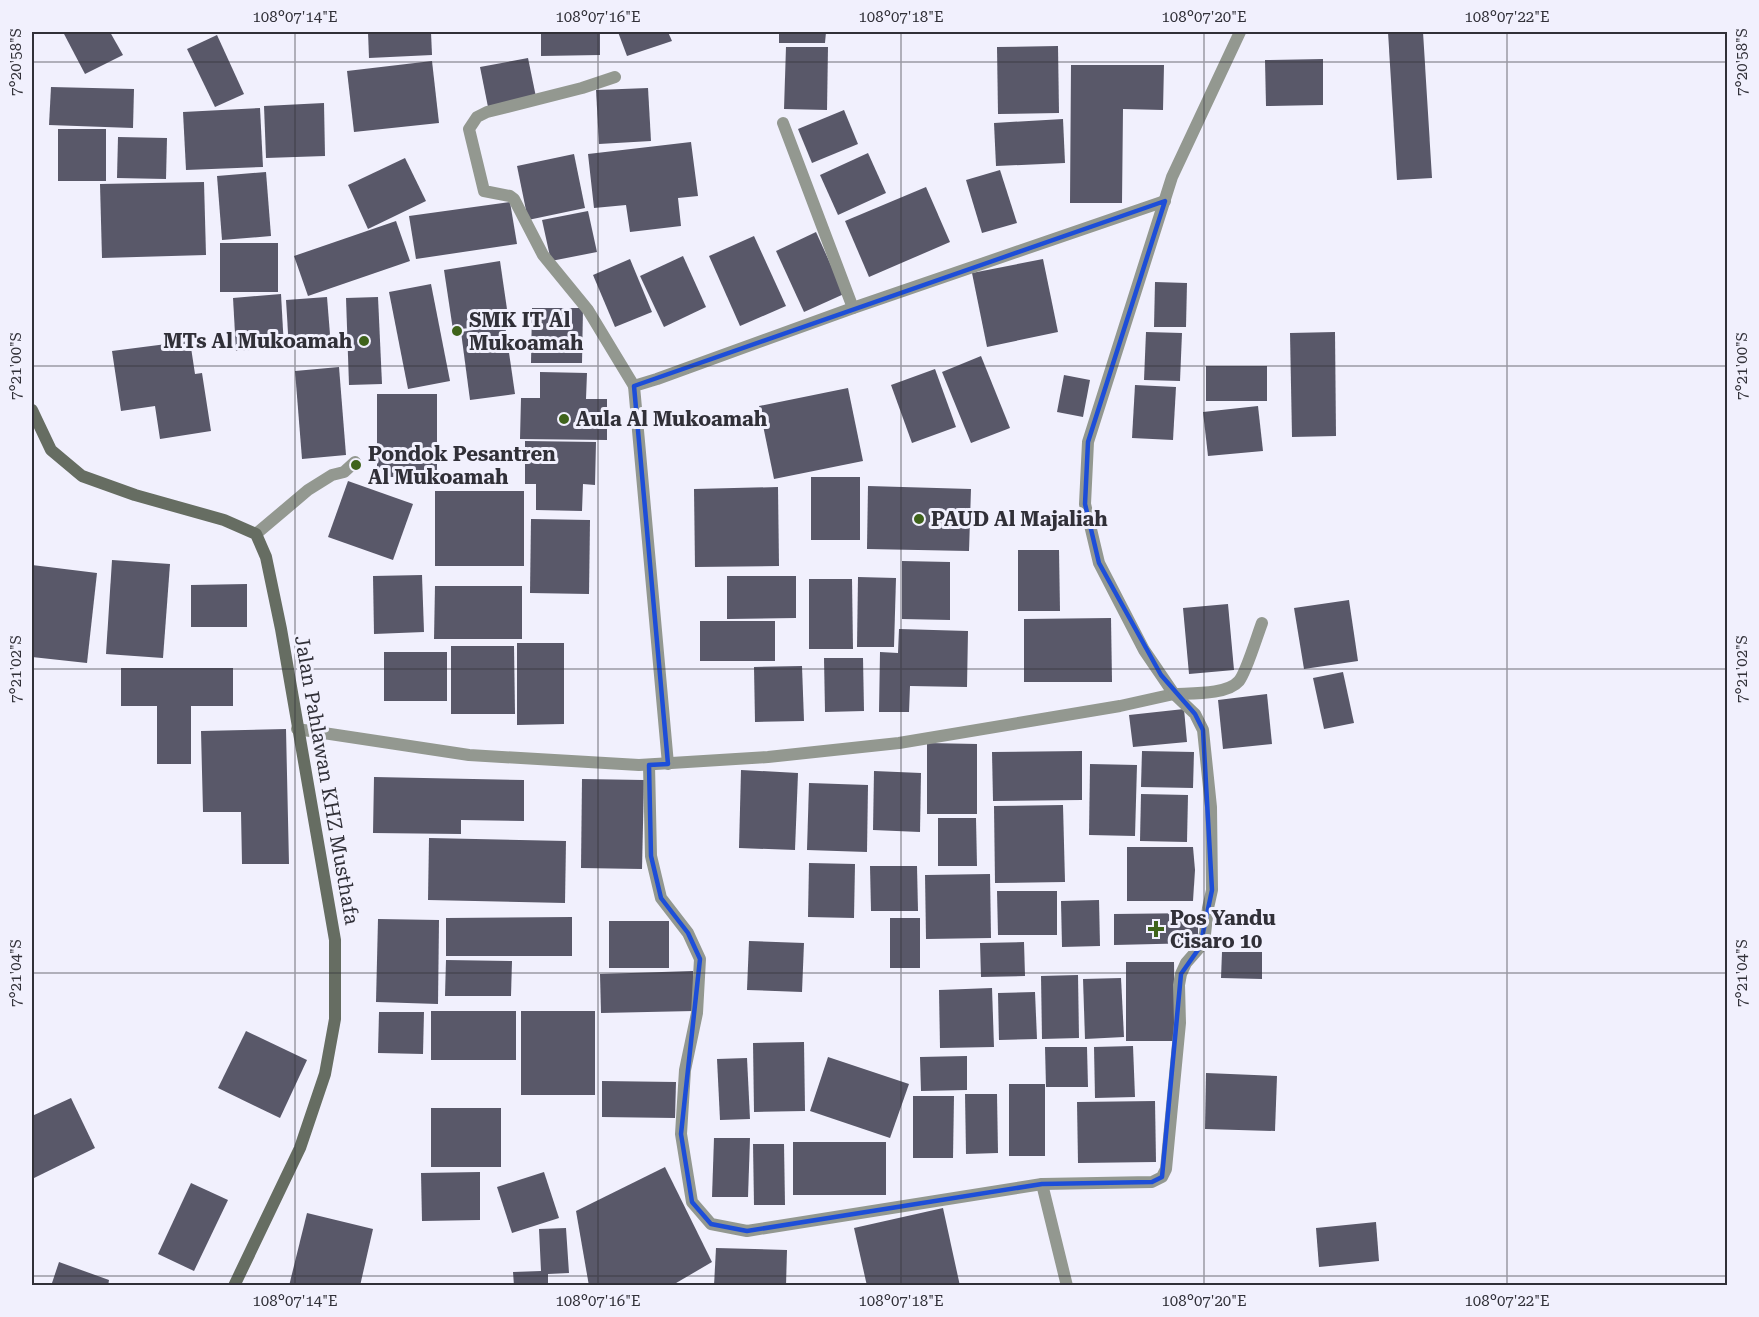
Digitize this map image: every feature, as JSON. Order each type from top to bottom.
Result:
[{"type":"street","points":[[649,765],[651,856],[661,898],[688,933],[700,959],[697,1013],[685,1070],[681,1134],[692,1202],[711,1224],[747,1231],[1042,1184],[1152,1182],[1162,1177],[1166,1169],[1180,1023],[1179,985],[1186,963],[1200,947],[1205,934],[1212,890],[1211,807],[1203,730],[1195,714],[1174,694],[1144,650],[1099,563],[1085,504],[1088,442],[1172,177],[1240,32]]},
{"type":"street","points":[[615,77],[582,88],[487,112],[477,117],[469,129],[484,191],[510,196],[514,199],[543,255],[588,310],[634,386],[668,764]]},
{"type":"street","points":[[783,123],[853,308]]},
{"type":"street","points":[[634,386],[1164,201]]},
{"type":"street","points":[[32,410],[51,450],[82,476],[135,495],[224,520],[256,534],[308,490],[344,472],[355,462]]},
{"type":"street","name":"Jalan Pahlawan KHZ Musthafa","points":[[234,1286],[300,1148],[325,1074],[335,1019],[335,940],[281,629],[266,557],[256,534]]},
{"type":"street","points":[[297,729],[469,755],[649,765],[768,757],[899,742],[1120,706],[1174,694],[1221,691],[1239,682],[1262,623]]},
{"type":"street","points":[[1042,1184],[1067,1286]]},
{"type":"highlighted area","points":[[1165,201],[1088,442],[1085,504],[1099,563],[1161,675],[1195,714],[1203,730],[1212,890],[1200,947],[1181,974],[1162,1177],[1152,1182],[1042,1184],[747,1231],[711,1224],[692,1202],[681,1134],[700,959],[688,933],[661,898],[651,856],[649,765],[668,764],[634,386]]},
{"type":"building","points":[[63,32],[110,32],[123,55],[85,74]]},
{"type":"building","points":[[368,32],[431,32],[432,55],[369,58]]},
{"type":"building","points":[[541,32],[600,32],[600,55],[541,56]]},
{"type":"building","points":[[618,32],[668,32],[672,41],[627,56]]},
{"type":"building","points":[[779,32],[826,32],[825,43],[779,43]]},
{"type":"building","points":[[1388,32],[1423,32],[1432,178],[1397,180]]},
{"type":"building","points":[[217,35],[244,94],[215,107],[187,49]]},
{"type":"building","points":[[1058,46],[1059,113],[998,114],[997,47]]},
{"type":"building","points":[[786,47],[828,47],[827,110],[784,109]]},
{"type":"building","points":[[528,58],[536,97],[488,107],[480,67]]},
{"type":"building","points":[[1323,59],[1323,105],[1266,106],[1265,60]]},
{"type":"building","points":[[432,61],[439,123],[354,132],[347,71]]},
{"type":"building","points":[[1071,65],[1164,65],[1163,110],[1123,109],[1122,203],[1070,203]]},
{"type":"building","points":[[51,87],[134,89],[133,128],[49,125]]},
{"type":"building","points":[[648,88],[651,141],[599,144],[596,90]]},
{"type":"building","points":[[324,103],[325,156],[266,158],[264,106]]},
{"type":"building","points":[[260,108],[263,167],[186,170],[183,112]]},
{"type":"building","points":[[844,110],[858,144],[812,163],[798,129]]},
{"type":"building","points":[[1063,119],[1065,163],[996,166],[994,123]]},
{"type":"building","points":[[58,129],[106,129],[106,181],[58,181]]},
{"type":"building","points":[[118,137],[167,138],[166,179],[117,178]]},
{"type":"building","points":[[691,142],[698,196],[678,198],[681,226],[630,232],[626,205],[594,208],[588,154]]},
{"type":"building","points":[[868,153],[886,193],[838,215],[820,175]]},
{"type":"building","points":[[574,154],[585,208],[528,220],[517,166]]},
{"type":"building","points":[[405,158],[426,201],[368,229],[348,185]]},
{"type":"building","points":[[1000,170],[1017,223],[982,233],[966,180]]},
{"type":"building","points":[[266,172],[271,236],[222,240],[217,176]]},
{"type":"building","points":[[204,182],[206,255],[102,258],[100,184]]},
{"type":"building","points":[[926,187],[950,242],[869,277],[845,221]]},
{"type":"building","points":[[510,202],[517,244],[416,259],[409,216]]},
{"type":"building","points":[[588,211],[597,252],[551,261],[542,220]]},
{"type":"building","points":[[396,221],[410,261],[308,296],[294,256]]},
{"type":"building","points":[[816,232],[844,294],[804,312],[776,251]]},
{"type":"building","points":[[754,236],[786,306],[740,326],[709,256]]},
{"type":"building","points":[[220,243],[278,243],[278,292],[220,292]]},
{"type":"building","points":[[683,256],[706,307],[664,327],[640,276]]},
{"type":"building","points":[[630,259],[652,312],[615,327],[593,275]]},
{"type":"building","points":[[1043,259],[1058,332],[987,347],[972,273]]},
{"type":"building","points":[[500,261],[509,323],[453,330],[444,270]]},
{"type":"building","points":[[1155,282],[1187,283],[1186,327],[1154,327]]},
{"type":"building","points":[[431,284],[450,381],[408,389],[389,292]]},
{"type":"building","points":[[281,294],[284,348],[236,351],[233,298]]},
{"type":"building","points":[[327,297],[331,347],[289,349],[286,300]]},
{"type":"building","name":"MTs Al Mukoamah","points":[[378,297],[382,384],[349,385],[346,298]]},
{"type":"building","points":[[532,308],[583,308],[582,363],[531,363]]},
{"type":"building","points":[[505,325],[515,394],[470,400],[461,332]]},
{"type":"building","points":[[1146,332],[1182,333],[1180,381],[1144,380]]},
{"type":"building","points":[[1335,332],[1336,436],[1292,437],[1290,333]]},
{"type":"building","points":[[190,341],[195,374],[202,373],[211,431],[160,439],[155,406],[121,411],[112,351]]},
{"type":"building","points":[[981,356],[1010,428],[971,443],[942,372]]},
{"type":"building","points":[[1206,366],[1267,366],[1267,401],[1206,401]]},
{"type":"building","points":[[339,367],[346,455],[302,459],[295,371]]},
{"type":"building","points":[[935,369],[956,427],[912,443],[891,385]]},
{"type":"building","name":"Aula Al Mukoamah","points":[[540,372],[587,373],[586,399],[607,399],[607,440],[520,439],[521,398],[540,398]]},
{"type":"building","points":[[1064,375],[1090,380],[1083,417],[1057,412]]},
{"type":"building","points":[[1135,385],[1176,387],[1173,440],[1132,438]]},
{"type":"building","points":[[848,388],[863,461],[774,479],[759,406]]},
{"type":"building","points":[[377,394],[437,394],[437,477],[377,477]]},
{"type":"building","points":[[1258,406],[1263,451],[1208,456],[1203,412]]},
{"type":"building","points":[[525,441],[596,442],[595,485],[583,484],[582,511],[536,510],[536,484],[525,484]]},
{"type":"building","points":[[811,477],[860,477],[860,540],[811,540]]},
{"type":"building","points":[[348,481],[413,504],[393,560],[328,537]]},
{"type":"building","name":"PAUD Al Majaliah","points":[[868,486],[971,489],[969,551],[867,549]]},
{"type":"building","points":[[778,487],[779,566],[695,567],[694,489]]},
{"type":"building","points":[[435,491],[524,491],[524,566],[435,566]]},
{"type":"building","points":[[531,519],[590,520],[589,594],[530,593]]},
{"type":"building","points":[[1018,550],[1059,550],[1060,611],[1018,611]]},
{"type":"building","points":[[112,560],[170,564],[163,658],[106,654]]},
{"type":"building","points":[[902,561],[950,562],[950,620],[902,619]]},
{"type":"building","points":[[32,565],[97,573],[87,663],[32,657]]},
{"type":"building","points":[[422,575],[424,632],[374,634],[373,576]]},
{"type":"building","points":[[727,576],[796,576],[796,618],[727,619]]},
{"type":"building","points":[[858,577],[896,578],[894,647],[857,647]]},
{"type":"building","points":[[809,579],[852,579],[853,649],[809,649]]},
{"type":"building","points":[[247,584],[247,627],[191,627],[191,585]]},
{"type":"building","points":[[435,586],[522,586],[522,639],[434,639]]},
{"type":"building","points":[[1349,600],[1358,661],[1304,669],[1294,608]]},
{"type":"building","points":[[1228,604],[1234,670],[1189,674],[1183,608]]},
{"type":"building","points":[[1111,618],[1112,682],[1024,682],[1024,619]]},
{"type":"building","points":[[700,621],[775,621],[775,661],[700,661]]},
{"type":"building","points":[[899,629],[968,631],[967,687],[910,686],[909,712],[879,712],[880,652],[898,653]]},
{"type":"building","points":[[517,643],[564,643],[564,724],[517,725]]},
{"type":"building","points":[[451,646],[514,646],[515,714],[451,714]]},
{"type":"building","points":[[384,652],[447,652],[447,701],[384,701]]},
{"type":"building","points":[[824,658],[863,658],[864,711],[825,712]]},
{"type":"building","points":[[802,666],[804,721],[755,722],[754,667]]},
{"type":"building","points":[[121,668],[233,668],[233,706],[191,706],[191,764],[157,764],[157,706],[121,706]]},
{"type":"building","points":[[1343,672],[1354,723],[1324,729],[1313,678]]},
{"type":"building","points":[[1267,694],[1272,744],[1223,749],[1218,700]]},
{"type":"building","points":[[1184,709],[1187,742],[1133,747],[1129,715]]},
{"type":"building","points":[[286,729],[289,864],[242,864],[241,812],[203,812],[201,731]]},
{"type":"building","points":[[927,743],[977,744],[977,814],[927,814]]},
{"type":"building","points":[[1082,751],[1082,800],[993,801],[992,752]]},
{"type":"building","points":[[1142,751],[1194,752],[1193,788],[1141,787]]},
{"type":"building","points":[[1090,764],[1137,765],[1135,836],[1089,835]]},
{"type":"building","points":[[741,770],[798,773],[795,850],[739,848]]},
{"type":"building","points":[[874,771],[921,773],[920,832],[873,830]]},
{"type":"building","points":[[374,777],[524,780],[524,821],[461,820],[461,834],[373,833]]},
{"type":"building","points":[[582,779],[644,780],[642,869],[581,868]]},
{"type":"building","points":[[809,783],[868,785],[867,852],[807,850]]},
{"type":"building","points":[[1141,794],[1188,795],[1187,842],[1140,841]]},
{"type":"building","points":[[1063,805],[1065,882],[995,883],[994,806]]},
{"type":"building","points":[[938,818],[976,818],[977,866],[938,866]]},
{"type":"building","points":[[429,838],[566,841],[565,903],[428,900]]},
{"type":"building","points":[[1127,847],[1193,847],[1195,870],[1193,901],[1127,901]]},
{"type":"building","points":[[809,863],[855,864],[854,918],[808,917]]},
{"type":"building","points":[[870,866],[917,866],[918,911],[871,911]]},
{"type":"building","points":[[990,874],[991,938],[926,939],[925,875]]},
{"type":"building","points":[[997,891],[1057,891],[1057,935],[998,935]]},
{"type":"building","points":[[1099,900],[1100,946],[1062,947],[1061,901]]},
{"type":"building","name":"Pos Yandu Cisaro 10","points":[[1198,913],[1198,943],[1114,945],[1114,914]]},
{"type":"building","points":[[572,917],[572,956],[446,956],[446,918]]},
{"type":"building","points":[[890,918],[920,918],[920,968],[890,968]]},
{"type":"building","points":[[378,919],[439,920],[438,1004],[376,1002]]},
{"type":"building","points":[[609,921],[669,921],[669,968],[609,968]]},
{"type":"building","points":[[749,941],[804,943],[802,992],[747,990]]},
{"type":"building","points":[[1024,942],[1025,976],[981,977],[980,943]]},
{"type":"building","points":[[1222,952],[1262,952],[1262,979],[1221,978]]},
{"type":"building","points":[[446,960],[512,961],[511,996],[445,996]]},
{"type":"building","points":[[1126,962],[1174,962],[1175,1041],[1126,1041]]},
{"type":"building","points":[[693,971],[694,1011],[601,1013],[600,974]]},
{"type":"building","points":[[1078,975],[1079,1038],[1042,1039],[1041,976]]},
{"type":"building","points":[[1121,978],[1124,1037],[1085,1039],[1083,979]]},
{"type":"building","points":[[992,988],[994,1047],[940,1048],[939,990]]},
{"type":"building","points":[[1035,992],[1037,1039],[999,1040],[998,993]]},
{"type":"building","points":[[431,1011],[516,1011],[516,1060],[431,1060]]},
{"type":"building","points":[[521,1011],[595,1011],[595,1095],[521,1095]]},
{"type":"building","points":[[379,1012],[424,1012],[423,1054],[378,1053]]},
{"type":"building","points":[[246,1031],[307,1060],[280,1118],[218,1088]]},
{"type":"building","points":[[804,1042],[805,1111],[754,1112],[753,1043]]},
{"type":"building","points":[[1133,1046],[1135,1097],[1095,1098],[1094,1047]]},
{"type":"building","points":[[1045,1047],[1087,1047],[1088,1087],[1046,1087]]},
{"type":"building","points":[[967,1056],[967,1090],[921,1091],[920,1057]]},
{"type":"building","points":[[828,1057],[909,1084],[890,1138],[810,1111]]},
{"type":"building","points":[[747,1058],[750,1119],[720,1120],[717,1059]]},
{"type":"building","points":[[1206,1073],[1277,1076],[1275,1131],[1205,1129]]},
{"type":"building","points":[[602,1081],[676,1082],[675,1118],[602,1117]]},
{"type":"building","points":[[1009,1084],[1045,1084],[1045,1156],[1009,1156]]},
{"type":"building","points":[[965,1094],[997,1094],[998,1153],[966,1154]]},
{"type":"building","points":[[913,1096],[954,1096],[953,1158],[913,1158]]},
{"type":"building","points":[[71,1098],[95,1148],[32,1179],[32,1116]]},
{"type":"building","points":[[1155,1101],[1156,1162],[1078,1163],[1077,1102]]},
{"type":"building","points":[[431,1108],[501,1108],[501,1167],[431,1167]]},
{"type":"building","points":[[714,1138],[750,1138],[748,1197],[712,1197]]},
{"type":"building","points":[[793,1142],[886,1142],[886,1195],[793,1195]]},
{"type":"building","points":[[753,1144],[784,1144],[785,1205],[754,1205]]},
{"type":"building","points":[[665,1167],[712,1262],[671,1286],[589,1286],[576,1211]]},
{"type":"building","points":[[480,1172],[480,1220],[422,1221],[421,1173]]},
{"type":"building","points":[[544,1172],[559,1218],[512,1233],[497,1187]]},
{"type":"building","points":[[191,1183],[228,1200],[194,1271],[158,1254]]},
{"type":"building","points":[[943,1208],[960,1286],[867,1286],[854,1228]]},
{"type":"building","points":[[307,1213],[373,1229],[360,1286],[289,1286]]},
{"type":"building","points":[[1376,1222],[1379,1261],[1319,1267],[1316,1228]]},
{"type":"building","points":[[566,1228],[569,1273],[548,1274],[548,1286],[514,1286],[513,1272],[541,1271],[539,1229]]},
{"type":"building","points":[[716,1248],[787,1250],[786,1286],[714,1286]]},
{"type":"building","points":[[59,1262],[109,1280],[108,1286],[51,1286]]},
{"type":"place","name":"SMK IT Al Mukoamah","points":[[457,331]]},
{"type":"place","name":"MTs Al Mukoamah","points":[[364,341]]},
{"type":"place","name":"Aula Al Mukoamah","points":[[564,419]]},
{"type":"place","name":"Pondok Pesantren Al Mukoamah","points":[[356,465]]},
{"type":"place","name":"PAUD Al Majaliah","points":[[919,519]]},
{"type":"place","name":"Pos Yandu Cisaro 10","points":[[1156,929]]}]
